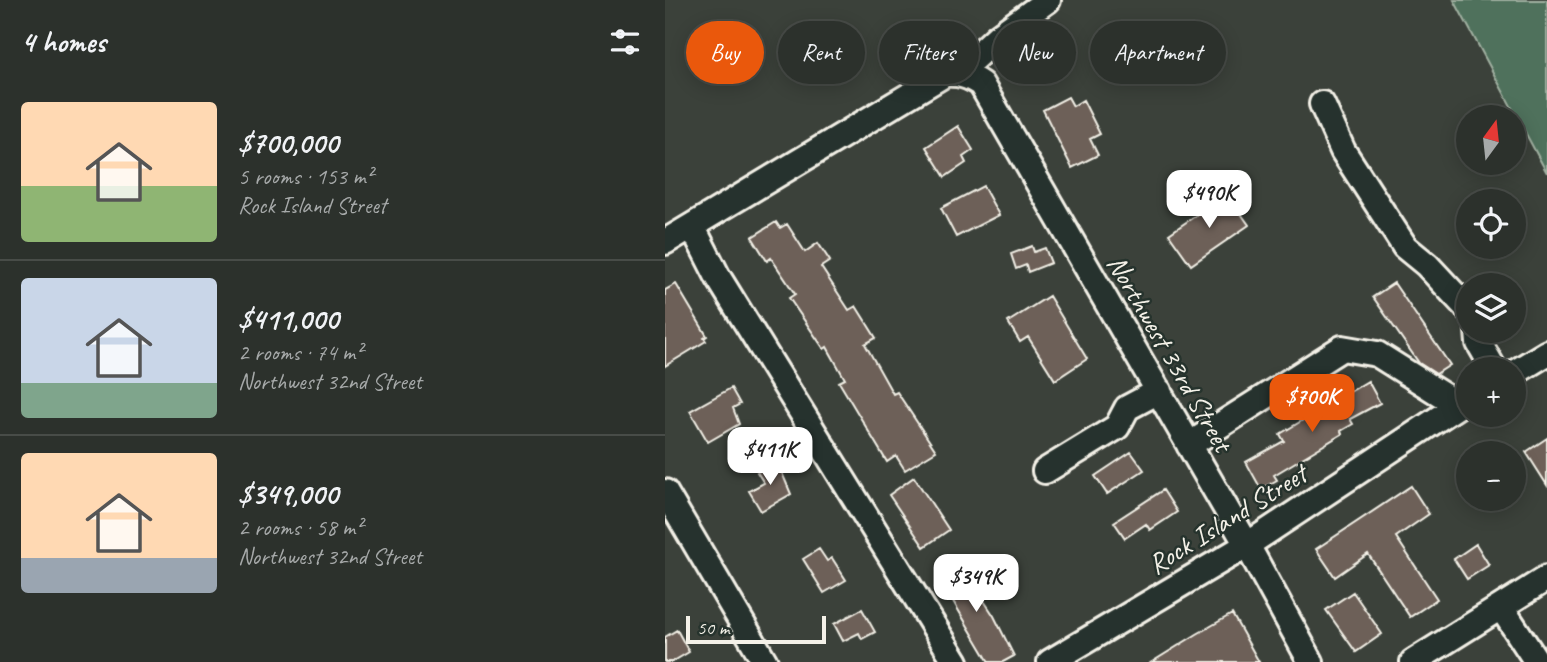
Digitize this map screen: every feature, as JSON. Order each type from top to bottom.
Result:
[{"type":"street","points":[[979,58],[997,37],[1048,0]]},
{"type":"street","name":"Northwest 33rd Street","points":[[979,83],[1159,391],[1311,662]]},
{"type":"street","points":[[665,242],[928,84]]},
{"type":"street","points":[[1322,104],[1343,150],[1405,247],[1427,265],[1456,296]]},
{"type":"street","points":[[692,226],[718,277],[956,662]]},
{"type":"street","points":[[1189,444],[1342,348],[1377,354],[1456,398]]},
{"type":"street","points":[[1526,366],[1547,353]]},
{"type":"street","points":[[1045,471],[1117,427],[1127,408],[1159,391]]},
{"type":"street","name":"Rock Island Street","points":[[1050,662],[1247,545],[1456,407]]},
{"type":"street","points":[[665,492],[765,662]]},
{"type":"street","points":[[1413,662],[1547,578]]},
{"type":"street","points":[[1501,607],[1537,662]]},
{"type":"green space","points":[[1454,0],[1547,0],[1547,173],[1526,134],[1526,105],[1510,105]]},
{"type":"building","points":[[1068,97],[1073,106],[1083,100],[1100,134],[1090,139],[1098,155],[1072,168],[1043,110]]},
{"type":"building","points":[[958,126],[973,150],[963,157],[966,163],[945,177],[926,147]]},
{"type":"building","points":[[983,186],[999,215],[956,237],[941,208]]},
{"type":"building","points":[[1227,194],[1249,225],[1191,265],[1169,234]]},
{"type":"building","points":[[776,222],[780,228],[787,224],[805,252],[818,243],[830,261],[821,267],[849,310],[856,306],[876,338],[865,344],[893,394],[897,392],[936,451],[905,470],[896,456],[887,462],[839,382],[845,379],[827,347],[824,349],[789,298],[795,294],[771,258],[767,261],[752,237]]},
{"type":"building","points":[[1032,246],[1034,252],[1045,248],[1051,263],[1028,272],[1026,265],[1016,269],[1011,254]]},
{"type":"building","points":[[1394,283],[1450,365],[1436,374],[1419,363],[1373,297]]},
{"type":"building","points":[[676,284],[707,336],[704,338],[706,341],[665,366],[665,290]]},
{"type":"building","points":[[1049,296],[1087,359],[1055,380],[1028,337],[1020,342],[1008,322]]},
{"type":"building","points":[[1368,381],[1380,403],[1350,419],[1353,424],[1341,431],[1342,434],[1274,475],[1277,480],[1261,489],[1246,462],[1284,441],[1280,434]]},
{"type":"building","points":[[731,388],[740,404],[733,408],[739,424],[708,442],[690,411]]},
{"type":"building","points":[[1547,438],[1547,485],[1526,452]]},
{"type":"building","points":[[1131,452],[1144,470],[1107,494],[1095,476]]},
{"type":"building","points":[[777,461],[791,494],[761,511],[749,491],[764,483],[757,472]]},
{"type":"building","points":[[914,477],[949,530],[924,547],[889,495]]},
{"type":"building","points":[[1411,486],[1429,514],[1396,537],[1437,599],[1410,617],[1368,554],[1335,577],[1316,549]]},
{"type":"building","points":[[1163,490],[1177,512],[1150,530],[1146,524],[1125,538],[1114,522]]},
{"type":"building","points":[[1476,544],[1489,565],[1467,579],[1454,559]]},
{"type":"building","points":[[819,549],[827,561],[832,558],[846,580],[824,593],[803,559]]},
{"type":"building","points":[[958,561],[994,616],[1014,656],[1003,662],[989,662],[937,574]]},
{"type":"building","points":[[1353,592],[1382,634],[1356,652],[1326,610]]},
{"type":"building","points":[[862,609],[875,632],[862,639],[859,633],[843,641],[834,624]]},
{"type":"building","points":[[1232,614],[1259,662],[1152,662],[1197,634]]},
{"type":"building","points":[[677,630],[689,652],[672,662],[665,662],[665,637]]}]
